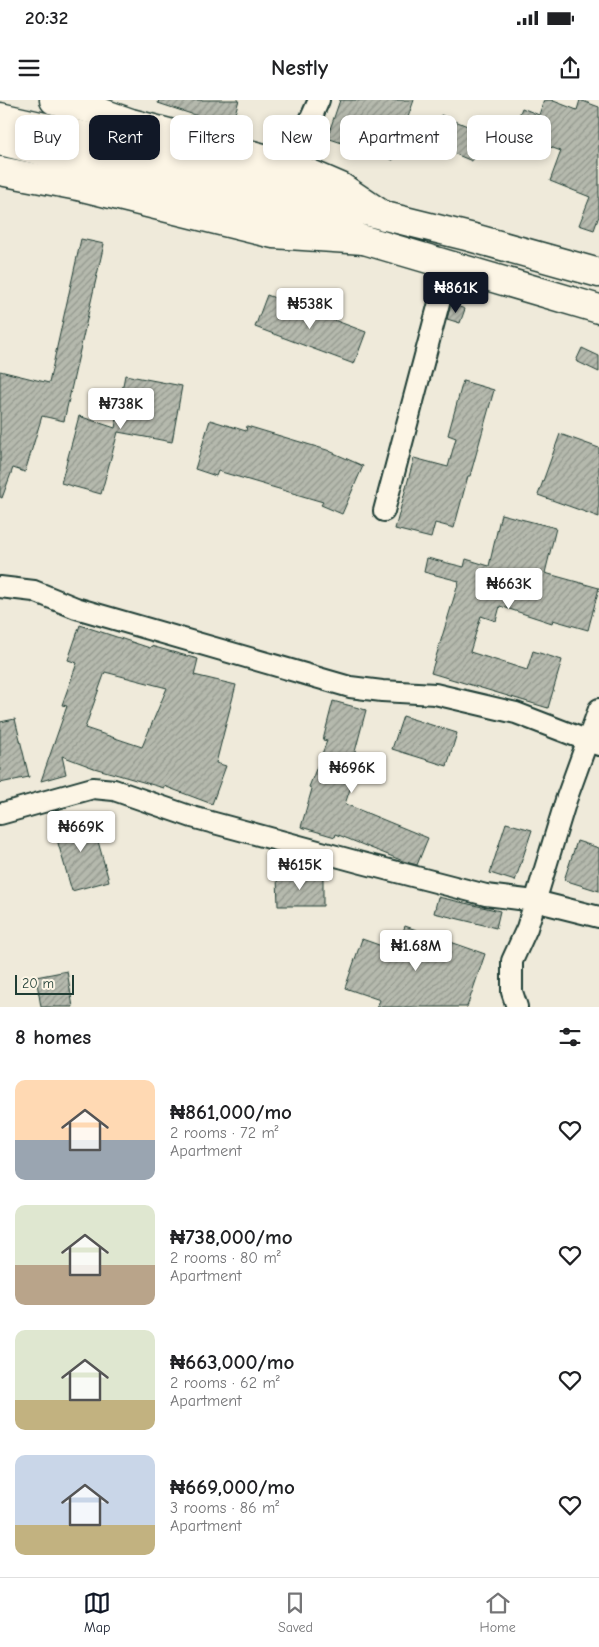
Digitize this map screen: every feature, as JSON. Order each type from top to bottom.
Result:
[{"type":"main road","points":[[54,100],[85,105],[131,123],[290,164],[341,187],[384,216]]},
{"type":"main road","points":[[0,117],[142,149],[284,191],[470,237],[599,273]]},
{"type":"main road","points":[[0,141],[275,211],[364,240],[599,309]]},
{"type":"main road","points":[[0,170],[78,186],[273,234],[364,240]]},
{"type":"street","points":[[290,164],[319,100]]},
{"type":"street","points":[[384,511],[449,265]]},
{"type":"street","points":[[0,587],[34,591],[76,608],[350,687],[435,694],[516,713],[594,744]]},
{"type":"street","points":[[517,1007],[512,992],[512,960],[527,928],[566,800],[594,744],[599,709]]},
{"type":"street","points":[[0,814],[93,788],[114,790],[192,817],[362,863],[486,895],[535,901],[599,918]]},
{"type":"building","points":[[159,100],[239,100],[235,115],[194,115],[158,103]]},
{"type":"building","points":[[340,100],[414,100],[409,115],[340,115],[340,142],[330,139],[330,129]]},
{"type":"building","points":[[544,100],[551,100],[577,110],[580,100],[599,107],[599,216],[594,230],[579,225],[590,197],[550,181],[561,151],[551,147],[551,115],[539,115]]},
{"type":"building","points":[[522,108],[539,115],[519,115]]},
{"type":"building","points":[[457,122],[467,126],[467,159],[457,155]]},
{"type":"building","points":[[81,239],[104,244],[64,421],[42,416],[25,472],[13,468],[2,498],[0,497],[0,371],[49,383]]},
{"type":"building","points":[[267,295],[366,332],[354,364],[255,327]]},
{"type":"building","points":[[451,304],[465,309],[460,323],[447,319]]},
{"type":"building","points":[[582,348],[599,356],[599,372],[576,361]]},
{"type":"building","points":[[125,375],[182,386],[172,442],[118,432],[101,494],[61,483],[79,416],[115,428]]},
{"type":"building","points":[[463,381],[494,390],[454,528],[435,523],[431,538],[395,529],[414,458],[448,467],[456,438],[448,435]]},
{"type":"building","points":[[210,420],[246,431],[247,426],[327,450],[363,466],[342,514],[321,505],[323,502],[218,471],[216,476],[195,469]]},
{"type":"building","points":[[560,434],[599,448],[599,517],[538,495]]},
{"type":"building","points":[[501,514],[556,528],[545,573],[599,588],[588,630],[553,620],[552,623],[500,606],[496,621],[481,616],[470,652],[527,670],[533,651],[562,660],[548,708],[431,673],[459,581],[424,572],[427,558],[464,567],[466,559],[489,566]]},
{"type":"building","points":[[80,625],[150,648],[151,646],[198,659],[194,675],[236,685],[216,763],[226,766],[212,804],[164,786],[164,788],[94,768],[62,756],[66,774],[41,781],[67,706],[62,705],[77,663],[68,660]],"holes":[[[105,672],[167,688],[142,747],[85,728]]]},
{"type":"building","points":[[333,701],[366,710],[352,763],[358,766],[345,804],[428,838],[417,865],[336,834],[335,837],[301,827],[312,789],[309,787],[327,741],[323,740]]},
{"type":"building","points":[[403,716],[457,733],[447,766],[392,749]]},
{"type":"building","points":[[15,719],[29,777],[0,783],[0,722]]},
{"type":"building","points":[[91,816],[109,881],[72,891],[53,826]]},
{"type":"building","points":[[506,823],[532,830],[515,881],[490,873]]},
{"type":"building","points":[[577,841],[599,848],[599,891],[564,880]]},
{"type":"building","points":[[323,876],[323,906],[278,906],[277,877]]},
{"type":"building","points":[[438,897],[500,911],[496,928],[434,913]]},
{"type":"building","points":[[405,926],[485,954],[467,1007],[377,1007],[380,1000],[345,988],[362,939],[396,951]]},
{"type":"building","points":[[67,971],[73,1007],[41,1007],[36,977]]}]
